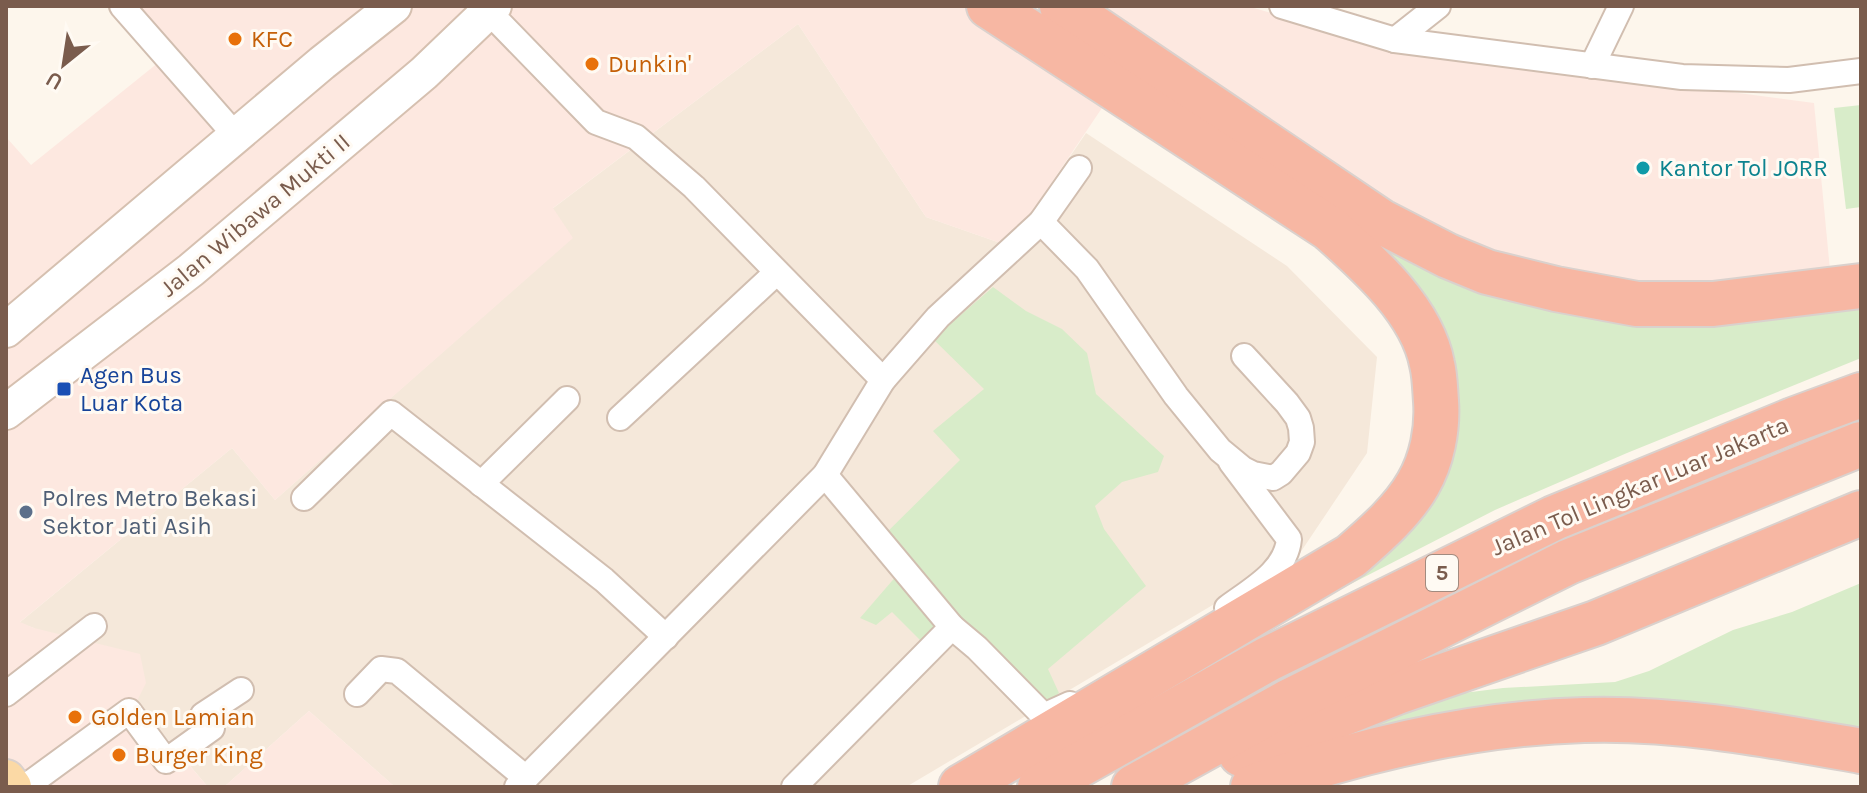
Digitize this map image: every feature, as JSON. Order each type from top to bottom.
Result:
[{"type":"highway","points":[[961,787],[1351,556],[1380,531],[1418,484],[1434,441],[1437,415],[1432,362],[1424,340],[1405,306],[1372,266],[1330,229],[989,6]]},
{"type":"highway","points":[[1062,6],[1380,221],[1487,272],[1637,304],[1713,304],[1861,286]]},
{"type":"highway","name":"Jalan Tol Lingkar Luar Jakarta","points":[[1040,787],[1268,659],[1554,518],[1861,395]]},
{"type":"highway","name":"Jalan Tol Lingkar Luar Jakarta","points":[[1134,787],[1288,702],[1568,562],[1861,444]]},
{"type":"highway","points":[[1159,787],[1397,692],[1596,623],[1861,513]]},
{"type":"highway","points":[[1253,787],[1319,764],[1466,730],[1585,720],[1682,723],[1861,751]]},
{"type":"highway","points":[[1314,787],[1397,770],[1520,751],[1634,747],[1741,755],[1861,778]]},
{"type":"main road","points":[[6,330],[394,6]]},
{"type":"main road","name":"Jalan Wibawa Mukti II","points":[[11,405],[191,270],[424,73],[491,9]]},
{"type":"main road","points":[[6,779],[12,787]]},
{"type":"street","points":[[122,6],[237,137]]},
{"type":"street","points":[[1282,6],[1395,40],[1682,77],[1789,80],[1861,71]]},
{"type":"street","points":[[1395,40],[1438,6]]},
{"type":"street","points":[[1592,66],[1621,6]]},
{"type":"street","points":[[491,9],[596,122],[636,137],[694,187],[883,380]]},
{"type":"street","points":[[357,694],[381,669],[397,671],[522,782],[825,475],[883,380],[938,317],[1041,222],[1079,168]]},
{"type":"street","points":[[825,475],[952,627],[1041,713],[1048,714],[1189,637],[1278,568],[1288,554],[1289,539],[1176,396],[1087,269],[1041,222]]},
{"type":"street","points":[[620,418],[776,273]]},
{"type":"street","points":[[1231,462],[1253,474],[1273,478],[1294,460],[1302,442],[1298,418],[1244,356]]},
{"type":"street","points":[[481,484],[567,399]]},
{"type":"street","points":[[304,498],[391,413],[604,580],[666,637]]},
{"type":"street","points":[[6,694],[94,626]]},
{"type":"street","points":[[794,787],[952,627]]},
{"type":"street","points":[[25,787],[129,711],[166,761],[212,728],[203,715],[241,690]]},
{"type":"shaded area","points":[[130,6],[1247,6],[1389,47],[1814,103],[1830,270],[1665,287],[1494,263],[1135,59],[1009,246],[926,217],[798,24],[553,208],[573,238],[275,500],[232,448],[20,622],[140,654],[146,683],[136,703],[208,787],[6,787],[6,137],[31,165],[169,54]]},
{"type":"shaded area","points":[[798,24],[926,217],[1009,246],[1086,133],[1287,266],[1377,357],[1367,453],[1300,553],[906,787],[395,787],[309,711],[224,787],[208,787],[136,702],[34,628],[19,623],[232,448],[275,500],[572,238],[552,209]]},
{"type":"shaded area","points":[[309,711],[395,787],[224,787]]},
{"type":"green space","points":[[1861,105],[1861,207],[1846,209],[1834,108]]},
{"type":"green space","points":[[1345,223],[1789,315],[1861,309],[1861,358],[1495,510],[1300,610],[1345,575],[1449,409]]},
{"type":"green space","points":[[993,287],[1026,311],[1062,329],[1087,353],[1096,394],[1164,456],[1158,472],[1122,482],[1095,506],[1104,529],[1146,586],[1048,669],[1059,693],[1029,718],[1018,697],[1026,686],[1016,669],[951,613],[924,644],[892,612],[876,625],[860,618],[904,567],[879,540],[960,460],[933,431],[984,389],[933,339]]},
{"type":"green space","points":[[1861,583],[1861,737],[1783,726],[1274,751],[1416,699],[1503,688],[1615,682],[1649,671],[1733,630],[1792,612]]},
{"type":"place","name":"KFC","points":[[235,39]]},
{"type":"place","name":"Dunkin'","points":[[592,64]]},
{"type":"place","name":"Kantor Tol JORR","points":[[1643,168]]},
{"type":"place","name":"Agen Bus Luar Kota","points":[[64,389]]},
{"type":"place","name":"Polres Metro Bekasi Sektor Jati Asih","points":[[26,512]]},
{"type":"place","name":"Golden Lamian","points":[[75,717]]},
{"type":"place","name":"Burger King","points":[[119,755]]}]
